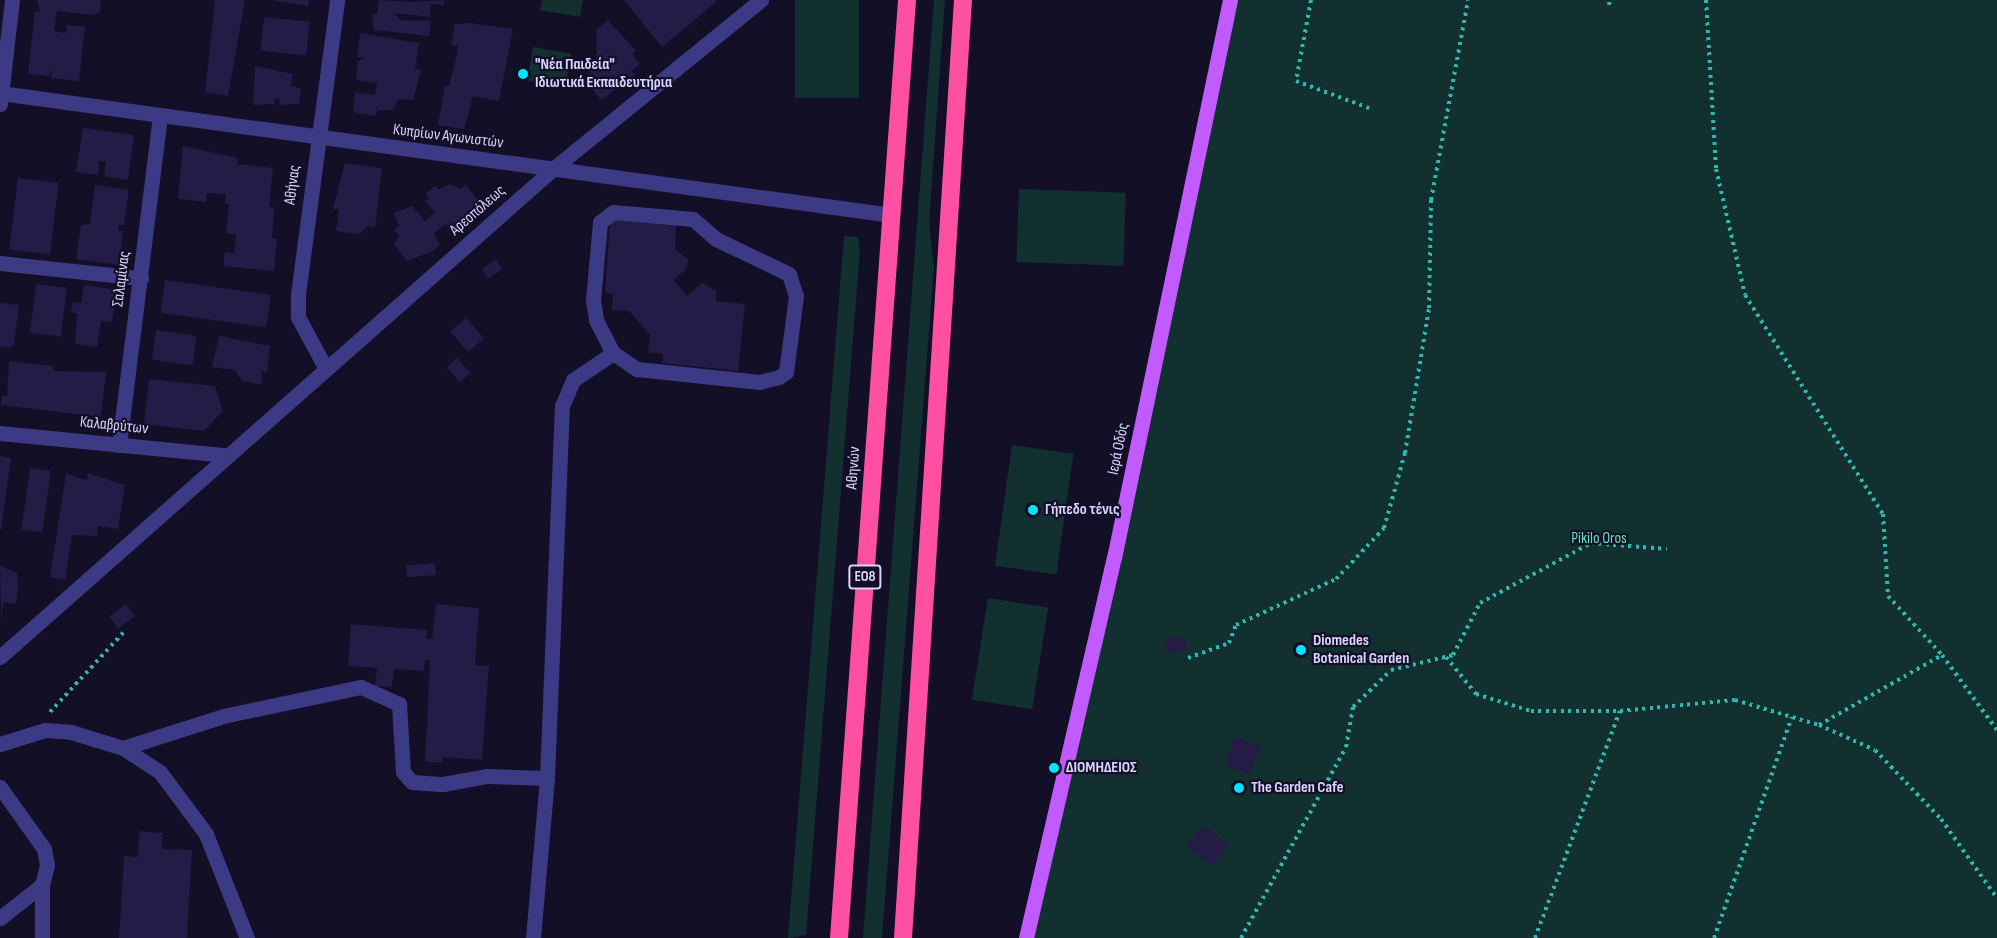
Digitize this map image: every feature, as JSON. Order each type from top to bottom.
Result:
[{"type":"highway","name":"Αθηνών","points":[[839,938],[907,0]]},
{"type":"highway","points":[[903,938],[963,0]]},
{"type":"main road","name":"Ιερά Οδός","points":[[1026,938],[1114,558],[1230,0]]},
{"type":"street","points":[[1,97],[12,0]]},
{"type":"street","name":"Αθήνας","points":[[325,368],[298,317],[317,138],[337,0]]},
{"type":"street","name":"Αρεοπόλεως","points":[[0,657],[129,547],[224,455],[554,168],[761,0]]},
{"type":"street","name":"Κυπρίων Αγωνιστών","points":[[1,97],[554,168],[892,215]]},
{"type":"street","name":"Σαλαμίνας","points":[[120,445],[160,117]]},
{"type":"street","points":[[613,212],[693,219],[716,239],[789,274],[796,296],[786,372],[779,377],[759,382],[637,369],[613,353],[596,320],[593,300],[600,222],[613,212]]},
{"type":"street","points":[[0,263],[141,278]]},
{"type":"street","points":[[532,938],[547,778],[558,449],[562,406],[573,380],[613,353]]},
{"type":"street","name":"Καλαβρύτων","points":[[0,433],[224,455]]},
{"type":"street","points":[[123,748],[223,716],[361,687],[399,704],[403,772],[412,782],[443,784],[487,776],[547,778]]},
{"type":"street","points":[[0,744],[45,730],[71,732],[123,748],[160,772],[181,796],[206,834],[248,938]]},
{"type":"street","points":[[0,787],[44,849],[47,865],[42,885],[42,938]]},
{"type":"street","points":[[0,918],[42,885]]},
{"type":"path","points":[[1311,0],[1296,81],[1369,108]]},
{"type":"path","points":[[1188,658],[1229,644],[1236,625],[1336,579],[1384,528],[1406,453],[1428,308],[1431,200],[1468,0]]},
{"type":"path","points":[[1706,0],[1716,169],[1745,295],[1882,514],[1888,596],[1941,655],[1997,730]]},
{"type":"path","points":[[1241,938],[1346,747],[1353,707],[1391,670],[1453,655],[1480,603],[1591,543],[1667,549]]},
{"type":"path","points":[[45,730],[47,716],[57,703],[123,633]]},
{"type":"path","points":[[1819,725],[1941,655]]},
{"type":"path","points":[[1446,657],[1476,694],[1531,711],[1620,711],[1735,700],[1819,725],[1875,750],[1941,819],[1997,898]]},
{"type":"path","points":[[1535,938],[1620,711]]},
{"type":"path","points":[[1714,938],[1792,717]]},
{"type":"green space","points":[[542,0],[583,0],[580,17],[540,10]]},
{"type":"green space","points":[[795,0],[859,0],[859,98],[795,98]]},
{"type":"green space","points":[[934,0],[945,0],[929,224],[934,267],[882,938],[863,938]]},
{"type":"green space","name":"Pikilo Oros","points":[[1230,0],[1997,0],[1997,938],[1026,938]]},
{"type":"green space","points":[[533,47],[571,54],[566,87],[527,80]]},
{"type":"green space","points":[[1019,189],[1126,193],[1123,266],[1016,262]]},
{"type":"green space","points":[[844,236],[858,237],[860,250],[806,935],[788,938]]},
{"type":"green space","name":"Γήπεδο τένις","points":[[1012,445],[1073,454],[1056,574],[995,566]]},
{"type":"green space","points":[[988,598],[1048,608],[1032,709],[972,700]]},
{"type":"building","points":[[37,0],[101,0],[100,12],[94,15],[57,11],[54,31],[66,33],[67,25],[85,27],[79,81],[51,78],[52,69],[49,76],[28,74],[35,11],[40,12]]},
{"type":"building","points":[[215,0],[245,0],[228,96],[205,92]]},
{"type":"building","points":[[271,0],[309,0],[308,6]]},
{"type":"building","points":[[379,0],[413,2],[444,0],[444,5],[431,4],[429,17],[395,13],[399,20],[431,21],[429,36],[374,30],[372,13],[377,14]]},
{"type":"building","points":[[624,0],[715,0],[716,2],[662,47]]},
{"type":"building","points":[[264,17],[310,22],[306,56],[260,51]]},
{"type":"building","points":[[608,20],[636,51],[632,54],[640,64],[631,71],[635,75],[601,100],[592,89],[599,83],[589,71],[597,56],[596,30]]},
{"type":"building","points":[[469,23],[513,29],[499,101],[473,96],[464,129],[438,125],[445,85],[449,86],[457,54],[458,46],[451,45],[455,24]]},
{"type":"building","points":[[360,33],[419,43],[415,69],[421,70],[413,100],[399,99],[392,110],[377,110],[376,116],[353,112],[355,92],[375,95],[377,83],[356,80],[358,61],[365,58],[357,57]]},
{"type":"building","points":[[255,66],[293,74],[291,86],[301,88],[299,104],[279,105],[280,99],[274,98],[274,104],[253,105]]},
{"type":"building","points":[[83,128],[134,135],[128,180],[104,176],[106,162],[99,161],[98,175],[76,172]]},
{"type":"building","points":[[183,146],[238,158],[237,164],[273,168],[269,207],[274,208],[272,238],[277,239],[274,271],[223,266],[225,252],[234,253],[236,235],[226,233],[229,204],[225,204],[226,194],[207,193],[206,202],[178,199]]},
{"type":"building","points":[[345,163],[382,168],[375,227],[368,226],[359,234],[336,231],[339,209],[333,209]]},
{"type":"building","points":[[18,178],[59,183],[50,254],[9,249]]},
{"type":"building","points":[[450,184],[461,189],[466,185],[478,200],[475,207],[455,230],[446,224],[434,233],[440,245],[433,251],[407,261],[394,244],[399,236],[394,230],[399,226],[394,213],[412,206],[425,221],[435,213],[425,201],[429,198],[426,193],[435,186],[439,189]]},
{"type":"building","points":[[95,185],[129,190],[124,225],[119,225],[118,231],[123,231],[119,265],[76,259],[81,225],[90,224]]},
{"type":"building","points":[[610,219],[676,224],[675,250],[688,259],[687,268],[674,280],[687,296],[702,283],[716,291],[716,301],[745,304],[738,371],[662,363],[663,354],[648,352],[650,335],[629,311],[612,310],[613,294],[605,293]]},
{"type":"building","points":[[496,260],[502,269],[488,279],[482,270]]},
{"type":"building","points":[[165,280],[271,295],[266,328],[160,313]]},
{"type":"building","points":[[36,284],[67,288],[61,336],[30,333]]},
{"type":"building","points":[[84,285],[117,290],[112,322],[101,321],[97,347],[75,344],[77,314],[71,312],[73,302],[81,303]]},
{"type":"building","points":[[0,303],[19,305],[14,345],[10,348],[0,346]]},
{"type":"building","points":[[466,318],[484,338],[468,352],[450,332]]},
{"type":"building","points":[[156,330],[197,336],[192,365],[152,360]]},
{"type":"building","points":[[219,336],[270,346],[267,372],[261,371],[262,385],[242,381],[235,370],[212,367]]},
{"type":"building","points":[[457,358],[470,373],[460,382],[446,367]]},
{"type":"building","points":[[9,361],[53,366],[53,371],[106,372],[101,417],[1,405],[2,395],[7,396]]},
{"type":"building","points":[[149,379],[215,386],[223,411],[204,431],[144,424]]},
{"type":"building","points":[[0,456],[11,458],[1,530],[0,530]]},
{"type":"building","points":[[30,468],[51,471],[42,532],[21,529]]},
{"type":"building","points":[[88,473],[125,485],[118,529],[98,526],[97,536],[72,535],[65,580],[50,577],[66,474],[87,480]]},
{"type":"building","points":[[435,563],[436,575],[407,577],[406,566]]},
{"type":"building","points":[[0,566],[17,573],[18,589],[16,604],[4,602],[1,619]]},
{"type":"building","points":[[126,604],[135,616],[118,629],[109,617]]},
{"type":"building","points":[[436,604],[479,608],[475,665],[489,666],[482,760],[443,757],[443,763],[425,762],[430,661],[425,660],[424,671],[394,669],[392,687],[375,686],[377,668],[348,666],[351,624],[427,630],[426,638],[432,639]]},
{"type":"building","points":[[1184,636],[1187,650],[1167,654],[1164,640]]},
{"type":"building","points":[[1235,737],[1260,746],[1250,774],[1225,765]]},
{"type":"building","points":[[1204,825],[1229,845],[1212,866],[1187,846]]},
{"type":"building","points":[[139,831],[163,833],[162,849],[192,850],[187,938],[119,938],[124,856],[138,857]]},
{"type":"place","name":"\"Νέα Παιδεία\" Ιδιωτικά Εκπαιδευτήρια","points":[[523,74]]},
{"type":"place","name":"Γήπεδο τένις","points":[[1033,510]]},
{"type":"place","name":"Diomedes Botanical Garden","points":[[1301,650]]},
{"type":"place","name":"ΔΙΟΜΗΔΕΙΟΣ","points":[[1054,768]]},
{"type":"place","name":"The Garden Cafe","points":[[1239,788]]}]
